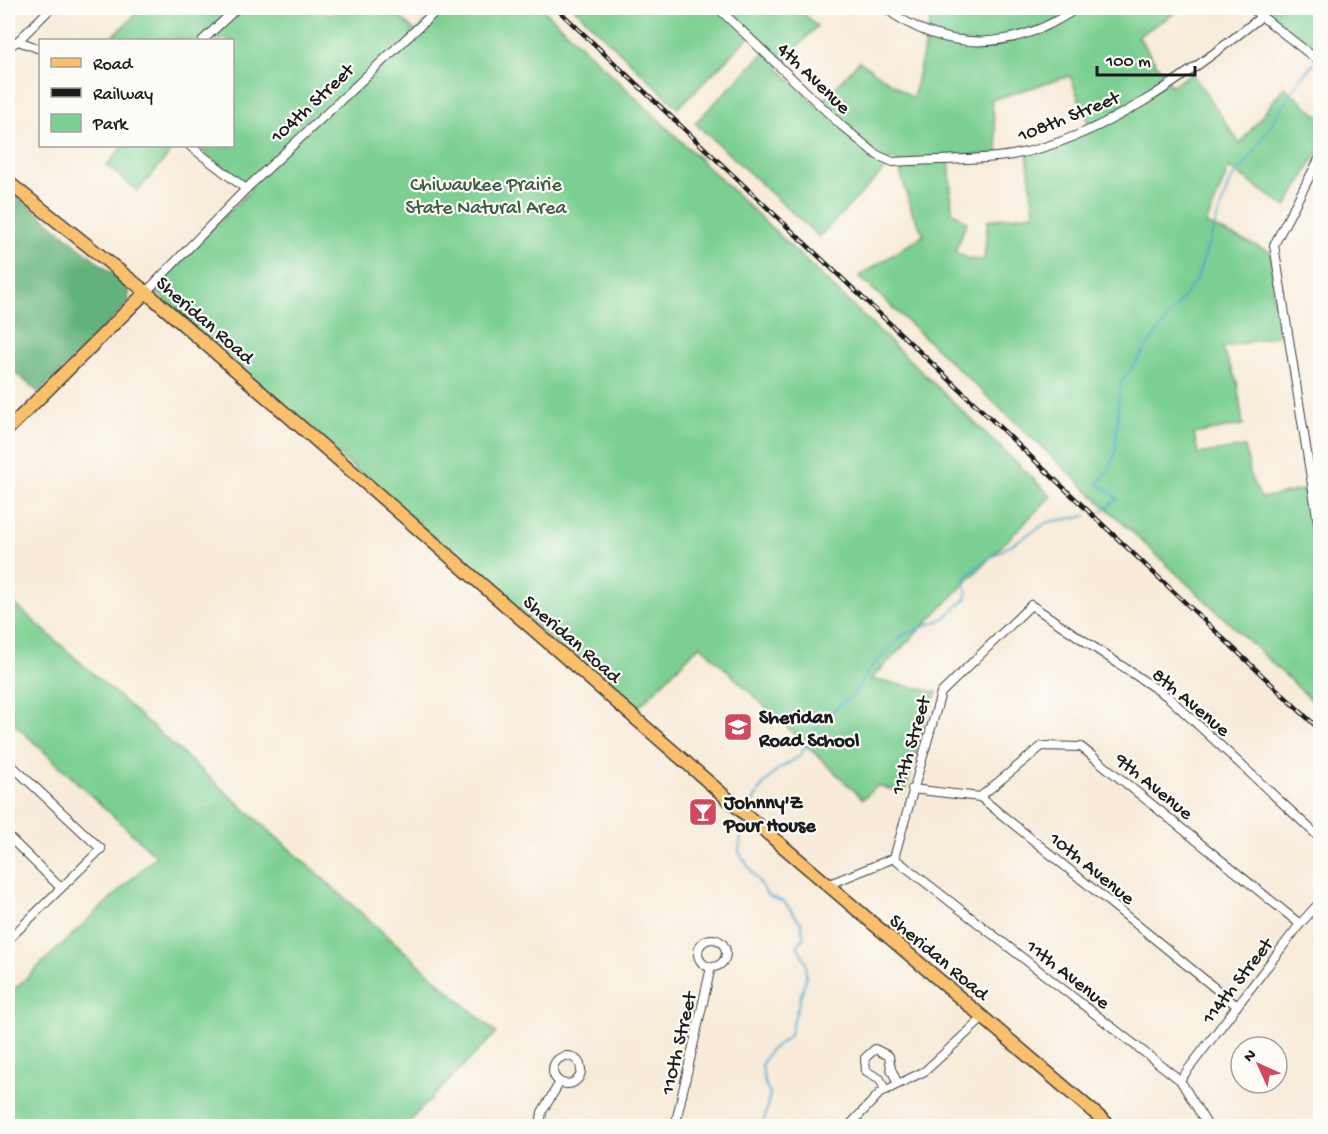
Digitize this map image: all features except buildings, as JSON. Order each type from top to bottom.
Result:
[{"type":"main road","name":"Sheridan Road","points":[[8,182],[146,292],[827,885],[1110,1126]]},
{"type":"main road","name":"104th Street","points":[[8,429],[146,292]]},
{"type":"street","points":[[8,47],[51,8]]},
{"type":"street","points":[[204,39],[237,8]]},
{"type":"street","name":"104th Street","points":[[146,292],[246,189],[439,8]]},
{"type":"street","name":"4th Avenue","points":[[718,8],[866,147],[884,160],[894,162]]},
{"type":"street","points":[[885,8],[928,34],[969,42],[996,42],[1043,27],[1077,8]]},
{"type":"street","points":[[1251,8],[1320,62]]},
{"type":"street","name":"108th Street","points":[[894,162],[1015,154],[1090,128],[1167,87],[1262,16]]},
{"type":"street","points":[[18,40],[39,49]]},
{"type":"street","points":[[191,147],[246,189]]},
{"type":"street","points":[[1319,163],[1274,245],[1320,535]]},
{"type":"street","name":"111th Street","points":[[894,858],[941,693],[1031,605]]},
{"type":"street","name":"8th Avenue","points":[[1031,605],[1168,697],[1320,837]]},
{"type":"street","name":"9th Avenue","points":[[981,797],[1042,746],[1081,747],[1300,924]]},
{"type":"street","points":[[8,762],[100,849],[8,938]]},
{"type":"street","points":[[912,789],[981,797]]},
{"type":"street","name":"10th Avenue","points":[[981,797],[1237,1006]]},
{"type":"street","points":[[8,836],[62,888]]},
{"type":"street","points":[[827,885],[894,858]]},
{"type":"street","name":"11th Avenue","points":[[894,858],[1180,1080],[1208,1126]]},
{"type":"street","name":"114th Street","points":[[1180,1080],[1300,924],[1320,902]]},
{"type":"street","name":"110th Street","points":[[675,1126],[711,967]]},
{"type":"street","points":[[849,1126],[880,1093],[925,1071],[983,1018]]},
{"type":"street","points":[[885,1090],[880,1079],[866,1071],[865,1058],[875,1049],[889,1056],[891,1069],[898,1084]]},
{"type":"street","points":[[540,1126],[542,1112],[560,1082]]},
{"type":"green space","name":"Chiwaukee Prairie State Natural Area","points":[[142,8],[322,8],[330,15],[338,8],[391,8],[416,32],[441,8],[542,8],[1051,496],[871,679],[937,692],[929,709],[905,792],[877,786],[863,799],[700,645],[634,712],[209,342],[154,290],[156,283],[251,190],[197,147],[234,147],[234,39],[110,39]]},
{"type":"green space","points":[[574,8],[797,8],[817,26],[778,68],[818,107],[859,61],[913,98],[933,8],[1167,8],[1175,13],[1138,36],[1171,86],[1192,73],[1240,144],[1284,87],[1320,117],[1320,148],[1286,207],[1229,168],[1206,224],[1271,252],[1272,285],[1279,335],[1222,348],[1237,382],[1243,425],[1194,434],[1198,454],[1245,447],[1251,478],[1261,498],[1307,489],[1309,507],[1320,506],[1320,708],[859,276],[924,235],[912,212],[897,160],[889,159],[886,168],[819,237],[695,123],[766,51],[751,35],[678,108]],"holes":[[[1070,76],[1091,130],[1027,153],[1034,214],[988,220],[984,260],[969,259],[955,252],[967,222],[952,211],[949,156],[999,154],[991,100]]]},
{"type":"green space","points":[[1259,8],[1320,8],[1320,56]]},
{"type":"green space","points":[[122,147],[175,147],[138,191],[107,166]]},
{"type":"green space","points":[[8,188],[121,281],[129,295],[129,302],[39,393],[8,367]]},
{"type":"green space","points":[[8,598],[496,1033],[416,1114],[408,1126],[8,1126],[8,995],[156,856],[8,718]]},
{"type":"waterway","points":[[1101,512],[1118,498],[1097,483],[1109,471],[1115,454],[1120,384],[1197,278],[1229,183],[1249,159],[1302,76],[1314,64]]},
{"type":"waterway","points":[[749,810],[759,790],[776,771],[800,756],[823,719],[853,695],[868,671],[903,635],[943,619],[967,598],[965,579],[977,566],[1048,522],[1086,516]]},
{"type":"waterway","points":[[743,820],[739,852],[768,896],[784,902],[801,923],[804,938],[797,945],[806,962],[806,978],[789,1037],[770,1050],[762,1064],[764,1082],[770,1093],[763,1126]]},
{"type":"railway","points":[[556,8],[1320,730]]},
{"type":"place","name":"Sheridan Road School","points":[[738,727]]},
{"type":"place","name":"Johnny'Z Pour House","points":[[703,812]]}]
